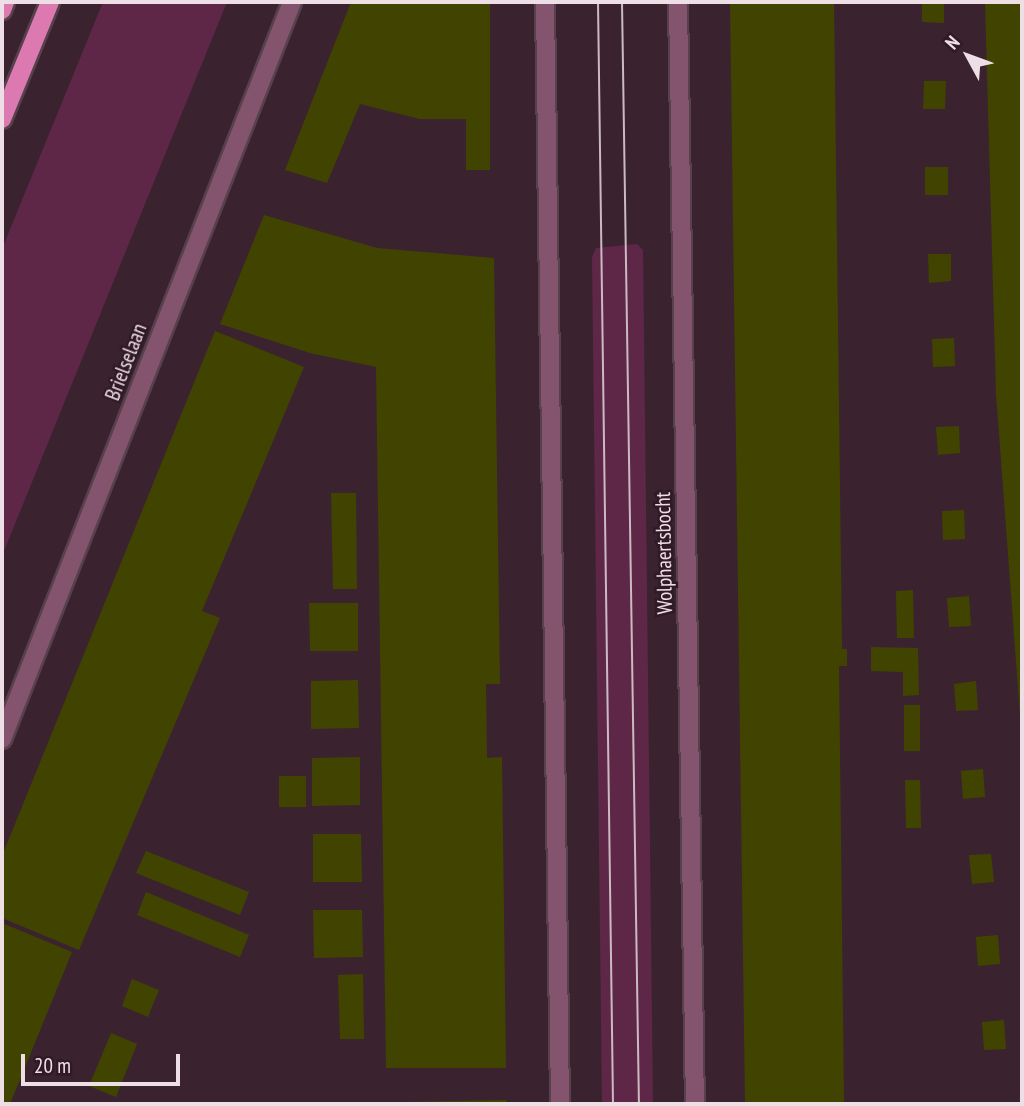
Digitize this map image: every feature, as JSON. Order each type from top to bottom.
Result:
[{"type":"main road","points":[[2,10],[5,2]]},
{"type":"main road","points":[[2,119],[50,2]]},
{"type":"street","name":"Brielselaan","points":[[2,739],[292,2]]},
{"type":"street","points":[[545,2],[560,1104]]},
{"type":"street","name":"Wolphaertsbocht","points":[[678,2],[695,1104]]},
{"type":"shaded area","points":[[103,2],[227,2],[2,556],[2,249]]},
{"type":"shaded area","points":[[637,244],[643,250],[653,1104],[602,1104],[592,257],[596,248]]},
{"type":"building","points":[[351,2],[490,2],[490,170],[466,170],[466,119],[420,119],[360,104],[327,183],[285,170]]},
{"type":"building","points":[[730,2],[834,2],[842,649],[847,649],[847,666],[839,666],[844,1104],[745,1104]]},
{"type":"building","points":[[922,2],[944,2],[944,23],[922,22]]},
{"type":"building","points":[[985,2],[1022,2],[1022,742],[996,393]]},
{"type":"building","points":[[924,81],[946,81],[945,109],[923,109]]},
{"type":"building","points":[[925,167],[948,167],[948,195],[925,195]]},
{"type":"building","points":[[264,215],[377,248],[494,258],[500,684],[486,684],[487,758],[502,757],[506,1068],[386,1068],[376,367],[310,353],[220,324]]},
{"type":"building","points":[[928,254],[951,254],[951,281],[929,283]]},
{"type":"building","points":[[215,331],[304,367],[202,611],[220,618],[79,950],[2,918],[2,856]]},
{"type":"building","points":[[954,338],[955,366],[933,367],[932,339]]},
{"type":"building","points":[[959,426],[960,453],[938,455],[936,427]]},
{"type":"building","points":[[331,493],[356,493],[357,589],[333,589]]},
{"type":"building","points":[[964,510],[965,539],[943,540],[942,511]]},
{"type":"building","points":[[913,590],[914,638],[897,638],[896,591]]},
{"type":"building","points":[[969,596],[971,626],[949,627],[947,598]]},
{"type":"building","points":[[309,603],[358,603],[358,651],[310,651]]},
{"type":"building","points":[[871,647],[918,648],[919,695],[903,696],[903,672],[871,671]]},
{"type":"building","points":[[358,680],[359,728],[311,729],[311,681]]},
{"type":"building","points":[[976,681],[978,710],[956,711],[954,684]]},
{"type":"building","points":[[904,705],[920,705],[920,751],[904,751]]},
{"type":"building","points":[[360,757],[360,805],[312,806],[312,758]]},
{"type":"building","points":[[983,769],[985,797],[963,799],[961,771]]},
{"type":"building","points":[[279,776],[306,776],[306,807],[279,807]]},
{"type":"building","points":[[905,780],[920,780],[921,828],[906,828]]},
{"type":"building","points":[[313,834],[361,834],[362,882],[313,882]]},
{"type":"building","points":[[146,851],[249,892],[240,915],[136,873]]},
{"type":"building","points":[[991,854],[994,882],[972,884],[969,855]]},
{"type":"building","points":[[146,892],[249,935],[240,957],[137,915]]},
{"type":"building","points":[[313,910],[362,910],[363,957],[314,958]]},
{"type":"building","points":[[2,923],[72,952],[10,1104],[2,1104]]},
{"type":"building","points":[[998,935],[1000,964],[978,966],[976,937]]},
{"type":"building","points":[[363,974],[364,1039],[340,1039],[338,975]]},
{"type":"building","points":[[132,979],[159,990],[148,1017],[122,1006]]},
{"type":"building","points":[[1004,1020],[1006,1049],[984,1050],[982,1022]]},
{"type":"building","points":[[111,1033],[137,1044],[116,1097],[89,1086]]},
{"type":"building","points":[[506,1100],[507,1104],[405,1104],[405,1102]]},
{"type":"tram line","points":[[598,2],[613,1104]]},
{"type":"tram line","points":[[622,2],[639,1104]]}]
